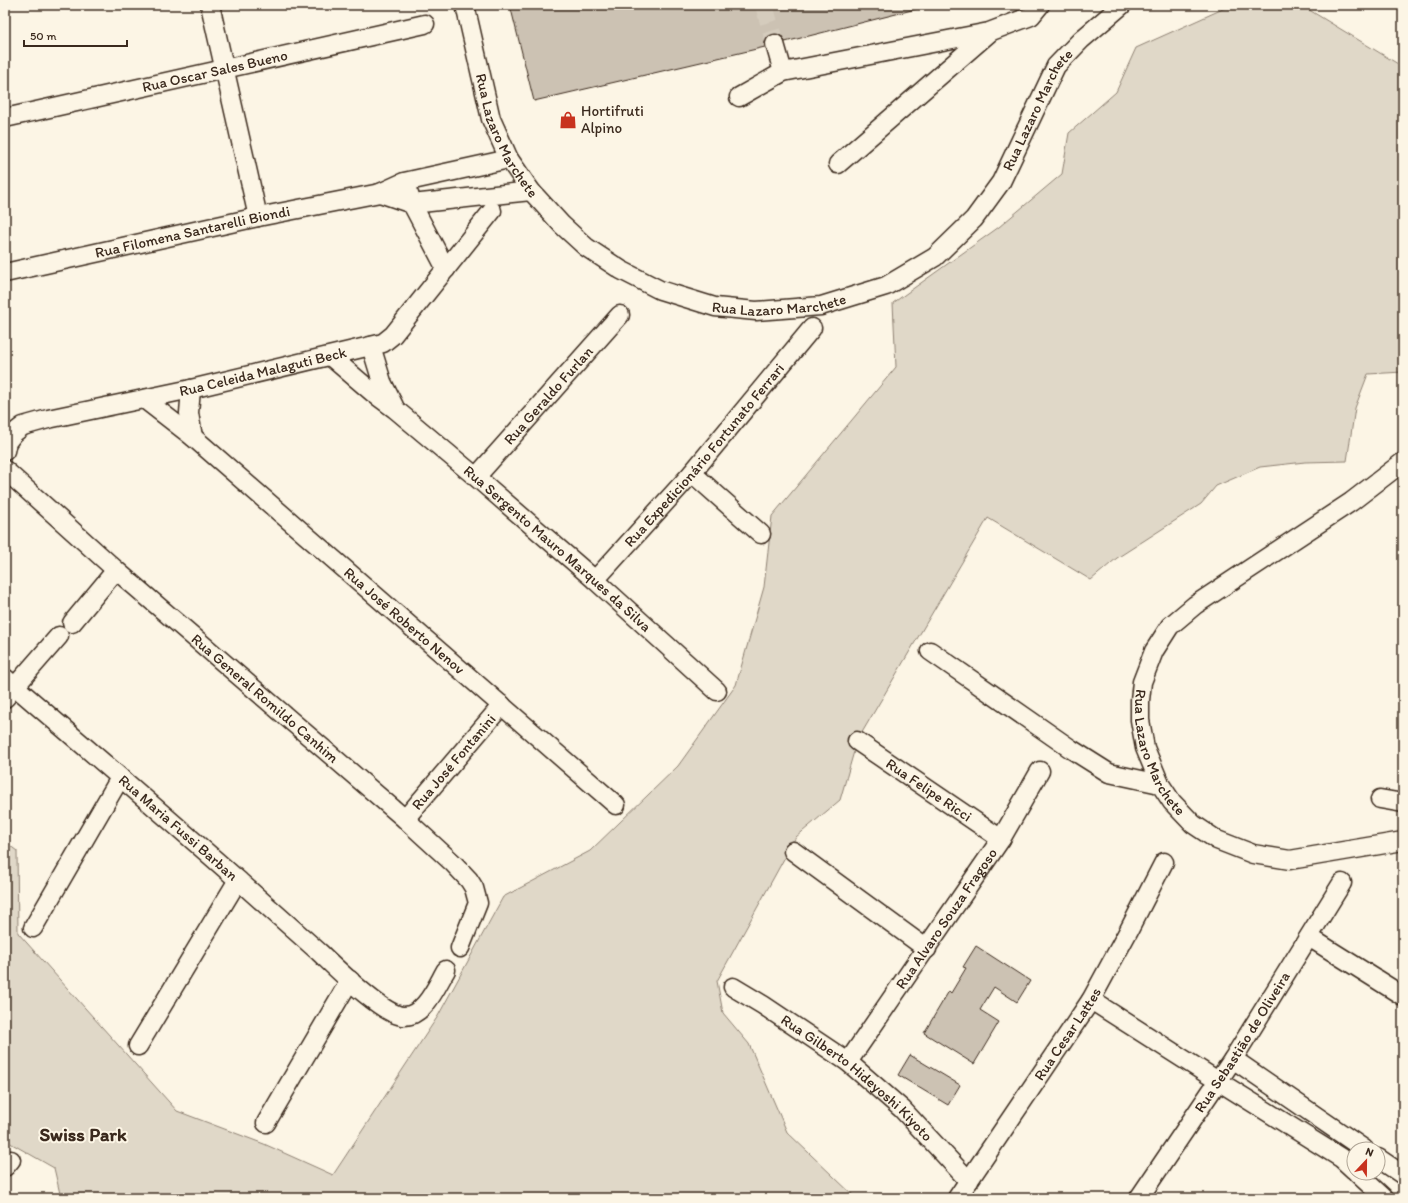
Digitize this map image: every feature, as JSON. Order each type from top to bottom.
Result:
[{"type":"street","points":[[210,5],[258,217]]},
{"type":"street","name":"Rua Lazaro Marchete","points":[[465,5],[491,119],[509,159],[530,190],[562,226],[586,247],[621,270],[660,290],[715,307],[756,311],[821,306],[886,286],[936,256],[974,219],[1001,182],[1056,66],[1081,40],[1122,5]]},
{"type":"street","points":[[738,97],[783,72],[989,32],[1031,16],[1040,5]]},
{"type":"street","name":"Rua Oscar Sales Bueno","points":[[5,118],[425,24]]},
{"type":"street","points":[[838,164],[989,32]]},
{"type":"street","points":[[775,44],[783,72]]},
{"type":"street","name":"Rua Filomena Santarelli Biondi","points":[[5,273],[258,217],[380,193],[404,182],[509,159]]},
{"type":"street","points":[[404,182],[412,204],[446,269]]},
{"type":"street","points":[[380,193],[412,204],[530,190]]},
{"type":"street","name":"Rua Celeida Malaguti Beck","points":[[5,451],[7,442],[14,433],[23,426],[48,419],[191,389],[383,343],[393,335],[492,211]]},
{"type":"street","name":"Rua Geraldo Furlan","points":[[476,476],[620,315]]},
{"type":"street","name":"Rua Expedicionário Fortunato Ferrari","points":[[595,580],[692,473],[812,328]]},
{"type":"street","name":"Rua Sergento Mauro Marques da Silva","points":[[371,346],[382,382],[395,409]]},
{"type":"street","name":"Rua Sergento Mauro Marques da Silva","points":[[330,356],[476,476],[595,580],[717,691]]},
{"type":"street","points":[[191,389],[189,413],[193,437]]},
{"type":"street","name":"Rua José Roberto Nenov","points":[[144,399],[193,437],[616,805]]},
{"type":"street","name":"Rua Celeida Malaguti Beck","points":[[5,423],[48,419]]},
{"type":"street","name":"Rua Lazaro Marchete","points":[[1403,462],[1351,502],[1195,605],[1170,626],[1154,652],[1142,682],[1140,700],[1140,720],[1145,748],[1160,784],[1172,802],[1192,824],[1217,840],[1253,854],[1290,860],[1403,841]]},
{"type":"street","name":"Rua General Romildo Canhim","points":[[5,470],[116,570],[405,819],[453,863],[469,880],[474,888],[478,903],[460,948]]},
{"type":"street","points":[[692,473],[761,534]]},
{"type":"street","points":[[72,622],[116,570]]},
{"type":"street","points":[[8,688],[59,636]]},
{"type":"street","points":[[930,651],[1071,749],[1109,773],[1160,784]]},
{"type":"street","name":"Rua Maria Fussi Barban","points":[[8,688],[120,778],[238,880],[350,980]]},
{"type":"street","name":"Rua José Fontanini","points":[[405,819],[502,705]]},
{"type":"street","name":"Rua Felipe Ricci","points":[[857,741],[1001,840]]},
{"type":"street","name":"Rua Alvaro Souza Fragoso","points":[[848,1062],[1001,840],[1040,771]]},
{"type":"street","points":[[33,928],[120,778]]},
{"type":"street","points":[[1380,799],[1403,803]]},
{"type":"street","points":[[793,851],[927,949]]},
{"type":"street","name":"Rua Cesar Lattes","points":[[957,1198],[1091,1000],[1164,862]]},
{"type":"street","points":[[138,1046],[238,880]]},
{"type":"street","name":"Rua Sebastião de Oliveira","points":[[1139,1198],[1233,1059],[1342,883]]},
{"type":"street","points":[[1309,937],[1403,996]]},
{"type":"street","points":[[266,1124],[350,980],[378,1004],[393,1013],[404,1016],[416,1012],[426,1004],[446,970]]},
{"type":"street","name":"Rua Gilberto Hideyoshi Kiyoto","points":[[733,987],[763,1005],[848,1062],[902,1109],[969,1181]]},
{"type":"street","points":[[1091,1000],[1346,1163]]},
{"type":"street","points":[[1233,1059],[1352,1141]]},
{"type":"street","points":[[1386,1163],[1403,1175]]},
{"type":"street","points":[[1366,1181],[1384,1198]]},
{"type":"shaded area","points":[[1225,8],[1306,8],[1403,67],[1403,372],[1368,374],[1355,408],[1347,461],[1305,462],[1260,467],[1216,486],[1201,504],[1117,558],[1091,580],[988,518],[857,741],[840,800],[796,837],[717,981],[723,1013],[749,1044],[787,1132],[856,1198],[61,1198],[54,1168],[5,1140],[5,842],[17,851],[18,933],[177,1111],[264,1144],[333,1175],[438,1016],[503,897],[590,851],[678,766],[736,685],[764,587],[772,516],[896,367],[893,303],[999,227],[1062,174],[1069,133],[1116,92],[1136,48]]},
{"type":"building","points":[[510,5],[915,5],[916,9],[785,42],[782,36],[772,34],[767,37],[765,47],[534,101]]},
{"type":"building","points":[[976,946],[1030,981],[1017,1002],[994,987],[980,1010],[999,1022],[974,1064],[924,1033],[949,991],[951,993],[966,968],[963,967]]},
{"type":"building","points":[[910,1055],[960,1085],[948,1105],[898,1075]]},
{"type":"tunnel","points":[[764,5],[775,44]]},
{"type":"place","name":"Hortifruti Alpino","points":[[568,120]]},
{"type":"district","name":"Swiss Park","points":[[83,1134]]}]
